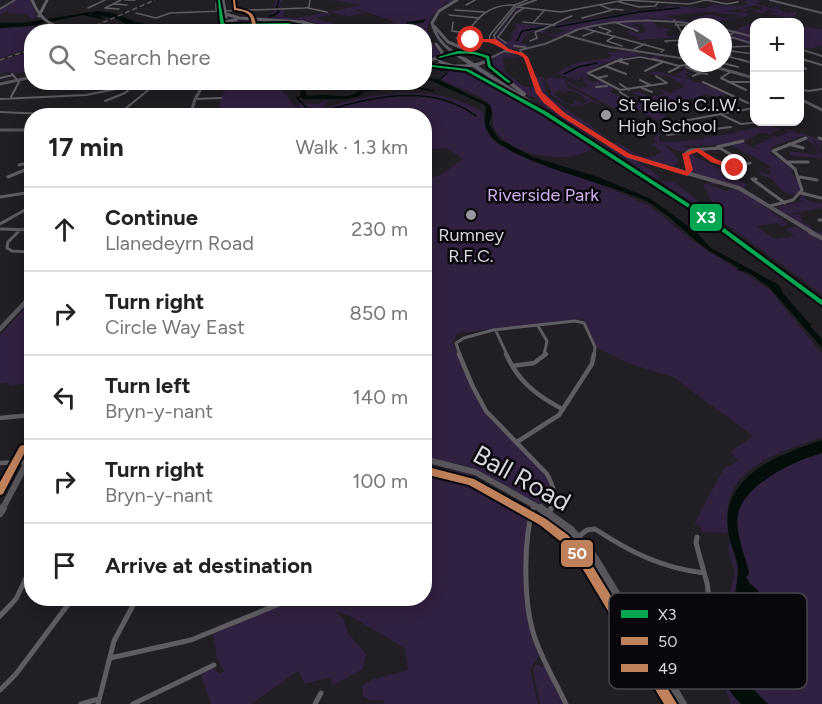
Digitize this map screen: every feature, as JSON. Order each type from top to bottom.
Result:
[{"type":"highway","points":[[432,28],[439,14],[458,0]]},
{"type":"highway","points":[[433,25],[450,44],[473,52]]},
{"type":"highway","points":[[433,25],[435,36],[448,50],[703,215],[822,300]]},
{"type":"highway","points":[[432,37],[442,52],[439,58]]},
{"type":"highway","points":[[488,59],[490,67],[547,113]]},
{"type":"highway","points":[[434,65],[464,69],[547,113]]},
{"type":"highway","points":[[453,66],[469,70],[489,82]]},
{"type":"main road","points":[[32,0],[39,16],[50,24]]},
{"type":"main road","points":[[39,16],[47,0]]},
{"type":"main road","points":[[221,1],[226,18],[231,20],[269,20],[302,24]]},
{"type":"main road","points":[[223,10],[239,18],[303,24]]},
{"type":"main road","points":[[223,10],[223,24]]},
{"type":"main road","points":[[226,24],[231,20]]},
{"type":"main road","points":[[237,20],[244,22],[239,24]]},
{"type":"main road","points":[[228,24],[269,20]]},
{"type":"main road","points":[[239,24],[293,24]]},
{"type":"main road","points":[[432,60],[447,54],[462,52],[473,52],[488,59]]},
{"type":"main road","points":[[439,58],[442,63],[453,66]]},
{"type":"main road","points":[[434,65],[467,66],[479,64],[488,59]]},
{"type":"street","points":[[0,9],[15,0]]},
{"type":"street","points":[[88,8],[105,0]]},
{"type":"street","points":[[119,9],[105,8],[121,0]]},
{"type":"street","points":[[125,0],[135,0]]},
{"type":"street","points":[[308,8],[310,0]]},
{"type":"street","points":[[466,5],[475,0]]},
{"type":"street","points":[[489,41],[490,35],[516,6],[526,0]]},
{"type":"street","points":[[495,42],[494,35],[516,6],[535,0]]},
{"type":"street","points":[[466,38],[466,33],[495,4],[563,12],[616,1],[693,4],[706,0],[728,4],[738,3]]},
{"type":"street","points":[[770,0],[822,13]]},
{"type":"street","points":[[784,4],[790,0]]},
{"type":"street","points":[[616,1],[643,7],[655,6],[658,3]]},
{"type":"street","points":[[113,4],[127,5]]},
{"type":"street","points":[[599,5],[623,10]]},
{"type":"street","points":[[136,13],[156,18],[170,13],[273,7],[308,8],[327,12]]},
{"type":"street","points":[[506,42],[498,37],[517,12],[525,8]]},
{"type":"street","points":[[563,12],[583,19],[612,9]]},
{"type":"street","points":[[455,10],[485,12]]},
{"type":"street","points":[[533,22],[544,10]]},
{"type":"street","points":[[449,15],[479,18]]},
{"type":"street","points":[[530,41],[537,38],[535,32],[572,16]]},
{"type":"street","points":[[473,52],[490,54],[513,46],[536,45],[583,28],[613,21],[643,18],[678,21]]},
{"type":"street","points":[[675,20],[678,30]]},
{"type":"street","points":[[613,21],[638,31],[636,31]]},
{"type":"street","points":[[453,22],[452,31],[466,33]]},
{"type":"street","points":[[523,22],[555,25]]},
{"type":"street","points":[[621,28],[638,25]]},
{"type":"street","points":[[599,27],[611,31],[606,33]]},
{"type":"street","points":[[583,28],[626,38],[664,50],[662,52]]},
{"type":"street","points":[[545,29],[554,32]]},
{"type":"street","points":[[488,59],[496,54],[521,52],[577,30]]},
{"type":"street","points":[[583,36],[597,31]]},
{"type":"street","points":[[732,32],[750,36]]},
{"type":"street","points":[[732,35],[735,32]]},
{"type":"street","points":[[564,36],[610,47],[678,58]]},
{"type":"street","points":[[617,36],[607,41],[622,46]]},
{"type":"street","points":[[626,38],[632,36]]},
{"type":"street","points":[[732,36],[750,43]]},
{"type":"street","points":[[456,38],[489,41],[520,48],[540,94],[559,112],[628,156],[739,188],[770,206],[794,224],[822,238]]},
{"type":"street","points":[[471,40],[469,44],[478,47]]},
{"type":"street","points":[[667,42],[665,41],[678,40]]},
{"type":"street","points":[[502,44],[512,51]]},
{"type":"street","points":[[636,49],[633,49],[645,44]]},
{"type":"street","points":[[732,47],[750,45]]},
{"type":"street","points":[[804,50],[822,56]]},
{"type":"street","points":[[734,53],[750,54]]},
{"type":"street","points":[[656,76],[668,83],[620,90],[608,86],[589,73],[618,61],[639,57],[661,63]]},
{"type":"street","points":[[732,58],[749,62]]},
{"type":"street","points":[[647,60],[678,65]]},
{"type":"street","points":[[804,60],[822,65]]},
{"type":"street","points":[[618,61],[628,64]]},
{"type":"street","points":[[645,71],[661,63]]},
{"type":"street","points":[[667,63],[678,66]]},
{"type":"street","points":[[732,65],[738,67]]},
{"type":"street","points":[[604,66],[626,74]]},
{"type":"street","points":[[669,72],[678,68]]},
{"type":"street","points":[[732,71],[750,77]]},
{"type":"street","points":[[731,72],[722,79],[746,90]]},
{"type":"street","points":[[693,76],[700,73],[707,74]]},
{"type":"street","points":[[0,78],[13,74],[18,80],[19,84],[11,97]]},
{"type":"street","points":[[596,78],[607,76]]},
{"type":"street","points":[[0,84],[24,79]]},
{"type":"street","points":[[640,80],[651,86]]},
{"type":"street","points":[[703,82],[720,88],[725,93],[747,103],[741,103]]},
{"type":"street","points":[[729,82],[750,82]]},
{"type":"street","points":[[620,84],[628,90]]},
{"type":"street","points":[[707,84],[712,84]]},
{"type":"street","points":[[729,86],[736,85]]},
{"type":"street","points":[[596,87],[608,86]]},
{"type":"street","points":[[642,88],[652,92]]},
{"type":"street","points":[[804,90],[822,89]]},
{"type":"street","points":[[1,99],[84,96],[108,90]]},
{"type":"street","points":[[105,101],[128,90]]},
{"type":"street","points":[[129,108],[150,90]]},
{"type":"street","points":[[192,108],[200,90]]},
{"type":"street","points":[[620,90],[629,98]]},
{"type":"street","points":[[195,99],[221,98]]},
{"type":"street","points":[[804,102],[822,110]]},
{"type":"street","points":[[669,124],[750,109]]},
{"type":"street","points":[[0,112],[24,113]]},
{"type":"street","points":[[722,115],[741,124],[750,123]]},
{"type":"street","points":[[678,122],[693,131]]},
{"type":"street","points":[[667,135],[731,126]]},
{"type":"street","points":[[0,130],[24,130]]},
{"type":"street","points":[[801,193],[799,177],[788,162],[773,151],[806,138]]},
{"type":"street","points":[[687,174],[689,170],[685,154],[743,141]]},
{"type":"street","points":[[788,144],[803,148]]},
{"type":"street","points":[[717,147],[728,150],[746,164],[750,163]]},
{"type":"street","points":[[698,150],[712,160],[741,172]]},
{"type":"street","points":[[788,162],[808,162]]},
{"type":"street","points":[[19,165],[24,164]]},
{"type":"street","points":[[8,177],[24,170]]},
{"type":"street","points":[[799,177],[817,180]]},
{"type":"street","points":[[756,179],[752,179],[786,203]]},
{"type":"street","points":[[0,197],[24,193]]},
{"type":"street","points":[[770,206],[786,203],[801,193],[821,198]]},
{"type":"street","points":[[0,224],[24,210]]},
{"type":"street","points":[[0,229],[24,230]]},
{"type":"street","points":[[20,230],[8,242],[7,248],[12,251],[24,252]]},
{"type":"street","points":[[0,329],[24,304]]},
{"type":"street","points":[[517,442],[563,410],[596,354],[594,342],[586,325],[577,321],[496,330],[474,334],[457,342],[482,405],[497,424],[538,465],[555,489],[555,500],[549,513]]},
{"type":"street","points":[[512,366],[534,363],[546,354],[547,341],[538,326]]},
{"type":"street","points":[[496,330],[518,379],[529,389],[563,410]]},
{"type":"street","points":[[0,418],[24,416]]},
{"type":"street","name":"Ball Road","points":[[432,461],[476,472],[549,513],[578,537],[594,557],[616,593]]},
{"type":"street","points":[[0,463],[24,462]]},
{"type":"street","points":[[0,513],[24,468]]},
{"type":"street","points":[[535,505],[529,515],[527,529],[528,611],[538,647],[566,704]]},
{"type":"street","points":[[578,537],[587,530],[595,530],[640,558],[671,568],[704,573]]},
{"type":"street","points":[[697,537],[696,543],[707,593]]},
{"type":"street","points":[[0,616],[12,605],[24,581]]},
{"type":"street","points":[[0,690],[10,681],[67,606]]},
{"type":"street","points":[[81,704],[99,701],[117,632],[132,606]]},
{"type":"street","points":[[110,658],[197,638],[275,606]]},
{"type":"street","points":[[133,704],[214,665]]},
{"type":"street","points":[[315,704],[321,693]]},
{"type":"street","points":[[669,704],[682,701]]},
{"type":"green space","points":[[17,0],[30,0],[38,18],[32,19],[26,14],[8,13],[8,11],[0,15],[0,10]]},
{"type":"green space","points":[[276,0],[282,0],[279,7],[275,7],[277,10],[282,7],[285,12],[282,17],[297,18],[328,12],[332,14],[315,18],[334,24],[277,19],[273,19],[308,24],[242,20],[238,20],[243,22],[223,23],[231,19],[228,16],[237,18],[279,17],[275,14],[268,14],[275,11],[273,6]]},
{"type":"green space","points":[[330,0],[452,0],[437,10],[429,24],[388,24],[395,22],[357,9],[364,13],[349,16],[330,12],[361,5]]},
{"type":"green space","points":[[758,0],[761,2],[754,3],[770,8],[782,6],[777,8],[787,13],[805,10],[797,12],[793,18],[767,13],[779,13],[769,10],[763,13],[778,17],[755,12],[753,11],[763,9],[756,5],[742,8],[750,11],[739,12],[742,10],[736,9],[724,12],[741,13],[748,12],[745,13],[750,15],[732,19],[744,16],[709,12],[663,16],[678,19],[678,27],[674,20],[649,18],[658,28],[668,28],[670,31],[665,31],[668,36],[678,37],[636,40],[640,38],[625,32],[630,30],[639,35],[637,33],[643,33],[646,29],[643,24],[631,23],[634,25],[632,26],[640,28],[637,29],[640,31],[628,29],[632,28],[623,24],[610,22],[599,23],[600,26],[590,28],[604,32],[585,27],[549,39],[554,36],[539,32],[536,35],[535,31],[528,33],[521,43],[531,46],[515,47],[520,49],[507,49],[513,46],[505,47],[495,38],[518,8],[523,9],[510,19],[498,37],[505,43],[512,40],[510,39],[513,38],[511,34],[517,27],[515,24],[550,26],[543,32],[555,35],[565,31],[552,27],[557,24],[634,12],[632,9],[656,10],[654,6],[660,8],[657,10],[668,6],[705,8],[710,6],[708,5],[742,5],[748,4],[744,1]]},
{"type":"green space","points":[[710,14],[726,18],[693,18]]},
{"type":"green space","points":[[750,24],[750,44],[736,42],[742,42],[732,39],[736,34],[732,33],[732,29]]},
{"type":"green space","points":[[24,27],[24,50],[0,58],[0,28]]},
{"type":"green space","points":[[804,27],[822,29],[822,45],[810,49],[804,47],[806,37]]},
{"type":"green space","points":[[432,42],[440,52],[439,56],[432,58]]},
{"type":"green space","points":[[614,50],[642,54],[635,56],[666,56],[657,58],[669,62],[642,57],[622,58],[600,65],[587,73],[591,75],[584,76],[593,82],[600,81],[615,89],[609,91],[621,98],[642,97],[631,92],[639,91],[649,97],[665,94],[658,89],[670,93],[675,92],[672,90],[683,88],[683,85],[669,76],[646,74],[657,71],[681,78],[676,75],[680,72],[688,72],[694,74],[682,73],[689,76],[686,78],[728,94],[714,97],[706,94],[641,109],[653,108],[668,118],[656,120],[631,106],[612,107],[567,84],[569,81],[579,88],[587,87],[581,75],[580,79],[575,80],[555,73],[575,63],[609,58],[612,55],[605,52],[618,52]]},
{"type":"green space","points":[[507,52],[520,54],[511,56],[523,57],[503,58],[505,72],[524,87],[534,87],[549,104],[547,105],[572,124],[647,167],[662,180],[648,174],[568,123],[534,99],[536,97],[530,97],[491,67],[491,58]]},
{"type":"green space","points":[[24,53],[24,72],[16,74],[3,70],[6,73],[0,73],[0,61]]},
{"type":"green space","points":[[432,67],[467,71],[591,145],[591,150],[568,157],[555,157],[528,153],[516,148],[497,133],[493,126],[491,106],[488,103],[477,95],[439,77],[449,71]]},
{"type":"green space","points":[[535,77],[544,77],[546,84],[542,78],[547,95],[611,140],[577,121],[558,106],[551,104],[541,92]]},
{"type":"green space","points":[[546,78],[564,78],[568,89],[578,91],[600,104],[591,101],[581,106],[570,105],[565,103],[554,97],[550,94],[552,90]],"holes":[[[558,90],[566,94],[561,90],[576,92],[588,101],[581,105],[581,102],[574,100],[574,103],[580,105],[566,103],[553,94]]]},
{"type":"green space","points":[[226,90],[282,90],[299,108],[219,108],[221,97]]},
{"type":"green space","name":"Riverside Park","points":[[405,93],[445,97],[483,112],[485,127],[493,141],[515,154],[609,188],[650,206],[691,240],[769,289],[822,354],[822,437],[768,458],[753,467],[741,479],[732,493],[727,511],[728,533],[702,532],[700,525],[694,524],[724,468],[739,461],[730,452],[753,436],[673,377],[630,364],[597,348],[584,319],[457,333],[453,343],[486,414],[529,456],[548,481],[552,493],[550,504],[541,505],[469,466],[432,458],[432,178],[442,174],[463,159],[447,148],[432,149],[432,108],[325,108],[364,98]]},
{"type":"green space","points":[[329,100],[324,105],[325,108],[298,107],[299,103],[318,104]]},
{"type":"green space","points":[[769,126],[781,129],[770,134],[777,137],[790,132],[784,129],[787,129],[814,137],[822,143],[820,146],[822,155],[816,142],[812,139],[822,158],[791,156],[789,151],[818,155],[812,143],[804,140],[810,139],[803,136],[772,146],[772,152],[769,152],[793,169],[791,173],[797,178],[801,189],[797,194],[785,192],[772,179],[757,173],[762,172],[769,175],[771,171],[764,169],[771,168],[732,145],[743,142],[755,149],[761,149],[753,146],[766,141],[758,138],[766,140],[774,137],[769,134],[759,133],[753,138],[734,143],[682,146],[690,149],[682,151],[665,145],[678,159],[677,164],[673,166],[638,158],[613,143],[619,143],[644,157],[650,157],[661,152],[652,144],[657,142],[653,139],[657,135],[654,132],[655,128],[659,133],[659,141],[672,142],[705,139],[704,137]]},
{"type":"green space","points":[[689,153],[729,174],[734,173],[734,177],[747,185],[743,188],[693,173],[687,155]]},
{"type":"green space","points":[[661,182],[674,182],[702,204],[712,202],[703,184],[714,183],[717,184],[708,185],[726,191],[736,188],[754,198],[788,224],[783,227],[777,223],[757,226],[774,239],[794,236],[785,228],[796,227],[822,239],[822,294],[730,227]]},
{"type":"green space","points":[[804,194],[806,200],[822,204],[822,208],[786,215],[800,214],[803,224],[810,225],[813,231],[822,232],[822,236],[805,229],[780,213],[777,207],[803,201],[799,199]]},
{"type":"green space","points":[[24,309],[24,384],[10,386],[9,383],[0,384],[0,335]]},
{"type":"green space","points":[[822,453],[822,704],[768,704],[754,689],[807,689],[807,593],[758,593],[746,577],[749,574],[748,566],[739,536],[738,514],[742,503],[760,484],[785,467]]},
{"type":"green space","points":[[432,466],[469,474],[526,507],[528,511],[523,580],[531,636],[539,656],[530,669],[538,704],[384,704],[384,700],[370,700],[363,696],[362,686],[371,680],[408,670],[405,648],[350,616],[335,611],[344,620],[348,633],[366,654],[363,669],[332,686],[331,677],[305,684],[298,671],[251,704],[211,704],[201,674],[213,668],[220,674],[224,671],[217,659],[213,634],[280,606],[432,606]]},
{"type":"green space","points":[[730,541],[738,569],[735,593],[730,593],[735,572],[728,549]]},
{"type":"green space","points":[[536,664],[545,667],[563,704],[540,704],[533,669]]},
{"type":"green space","points":[[726,689],[731,689],[731,693],[741,704],[731,704]]},
{"type":"shaded area","points":[[97,11],[113,13],[147,24],[125,24],[118,19],[99,16],[105,20],[83,15],[40,24],[0,28],[0,23],[23,23]]},
{"type":"shaded area","points":[[432,78],[490,105],[492,114],[489,124],[499,139],[533,157],[601,178],[651,199],[696,232],[711,248],[779,285],[783,293],[812,324],[810,326],[822,339],[822,348],[769,287],[747,272],[737,270],[739,268],[708,250],[654,206],[630,194],[533,161],[511,151],[495,140],[486,128],[485,105],[432,81]]},
{"type":"shaded area","points":[[301,90],[305,90],[306,95],[312,96],[348,96],[364,90],[360,96],[346,99],[303,99],[300,96]]},
{"type":"shaded area","points":[[822,440],[822,453],[799,461],[772,475],[760,483],[742,503],[737,522],[749,574],[746,577],[749,583],[759,591],[735,593],[738,569],[728,531],[729,505],[741,484],[751,474],[785,454]]},
{"type":"shaded area","points":[[729,689],[753,689],[768,704],[741,704]]},
{"type":"waterway","points":[[277,7],[279,0]]},
{"type":"waterway","points":[[269,17],[279,12],[276,7]]},
{"type":"waterway","points":[[556,27],[639,12],[679,8]]},
{"type":"waterway","points":[[407,23],[425,20]]},
{"type":"waterway","points":[[412,23],[423,22]]},
{"type":"waterway","points":[[517,41],[522,31],[545,27]]},
{"type":"waterway","points":[[564,74],[578,67],[597,63]]},
{"type":"waterway","points":[[438,81],[447,73]]},
{"type":"waterway","points":[[365,91],[374,90]]},
{"type":"waterway","points":[[429,90],[434,91]]},
{"type":"waterway","points":[[302,96],[297,98],[307,108]]},
{"type":"waterway","points":[[335,108],[378,98],[419,96],[458,105],[476,116]]},
{"type":"railway","points":[[100,24],[155,0]]},
{"type":"railway","points":[[0,60],[24,52]]},
{"type":"transit line","name":"X3","points":[[219,0],[224,24]]},
{"type":"transit line","name":"49","points":[[234,0],[235,9],[248,12],[253,17],[254,24]]},
{"type":"transit line","name":"X3","points":[[440,57],[464,52],[488,57],[489,66],[509,82]]},
{"type":"transit line","name":"X3","points":[[432,66],[467,70],[545,113],[703,215],[822,303]]},
{"type":"transit line","name":"49","points":[[0,491],[23,448]]},
{"type":"transit line","name":"50","points":[[432,472],[471,482],[543,522],[564,538],[585,563],[609,602]]},
{"type":"transit line","name":"50","points":[[662,689],[671,704]]},
{"type":"place","name":"St Teilo's C.I.W. High School","points":[[606,115]]},
{"type":"place","name":"Rumney R.F.C.","points":[[471,215]]},
{"type":"route","points":[[471,40],[496,41],[508,50],[526,57],[539,93],[546,102],[628,156],[687,174],[689,170],[685,154],[688,151],[698,150],[713,160],[735,168]]}]
